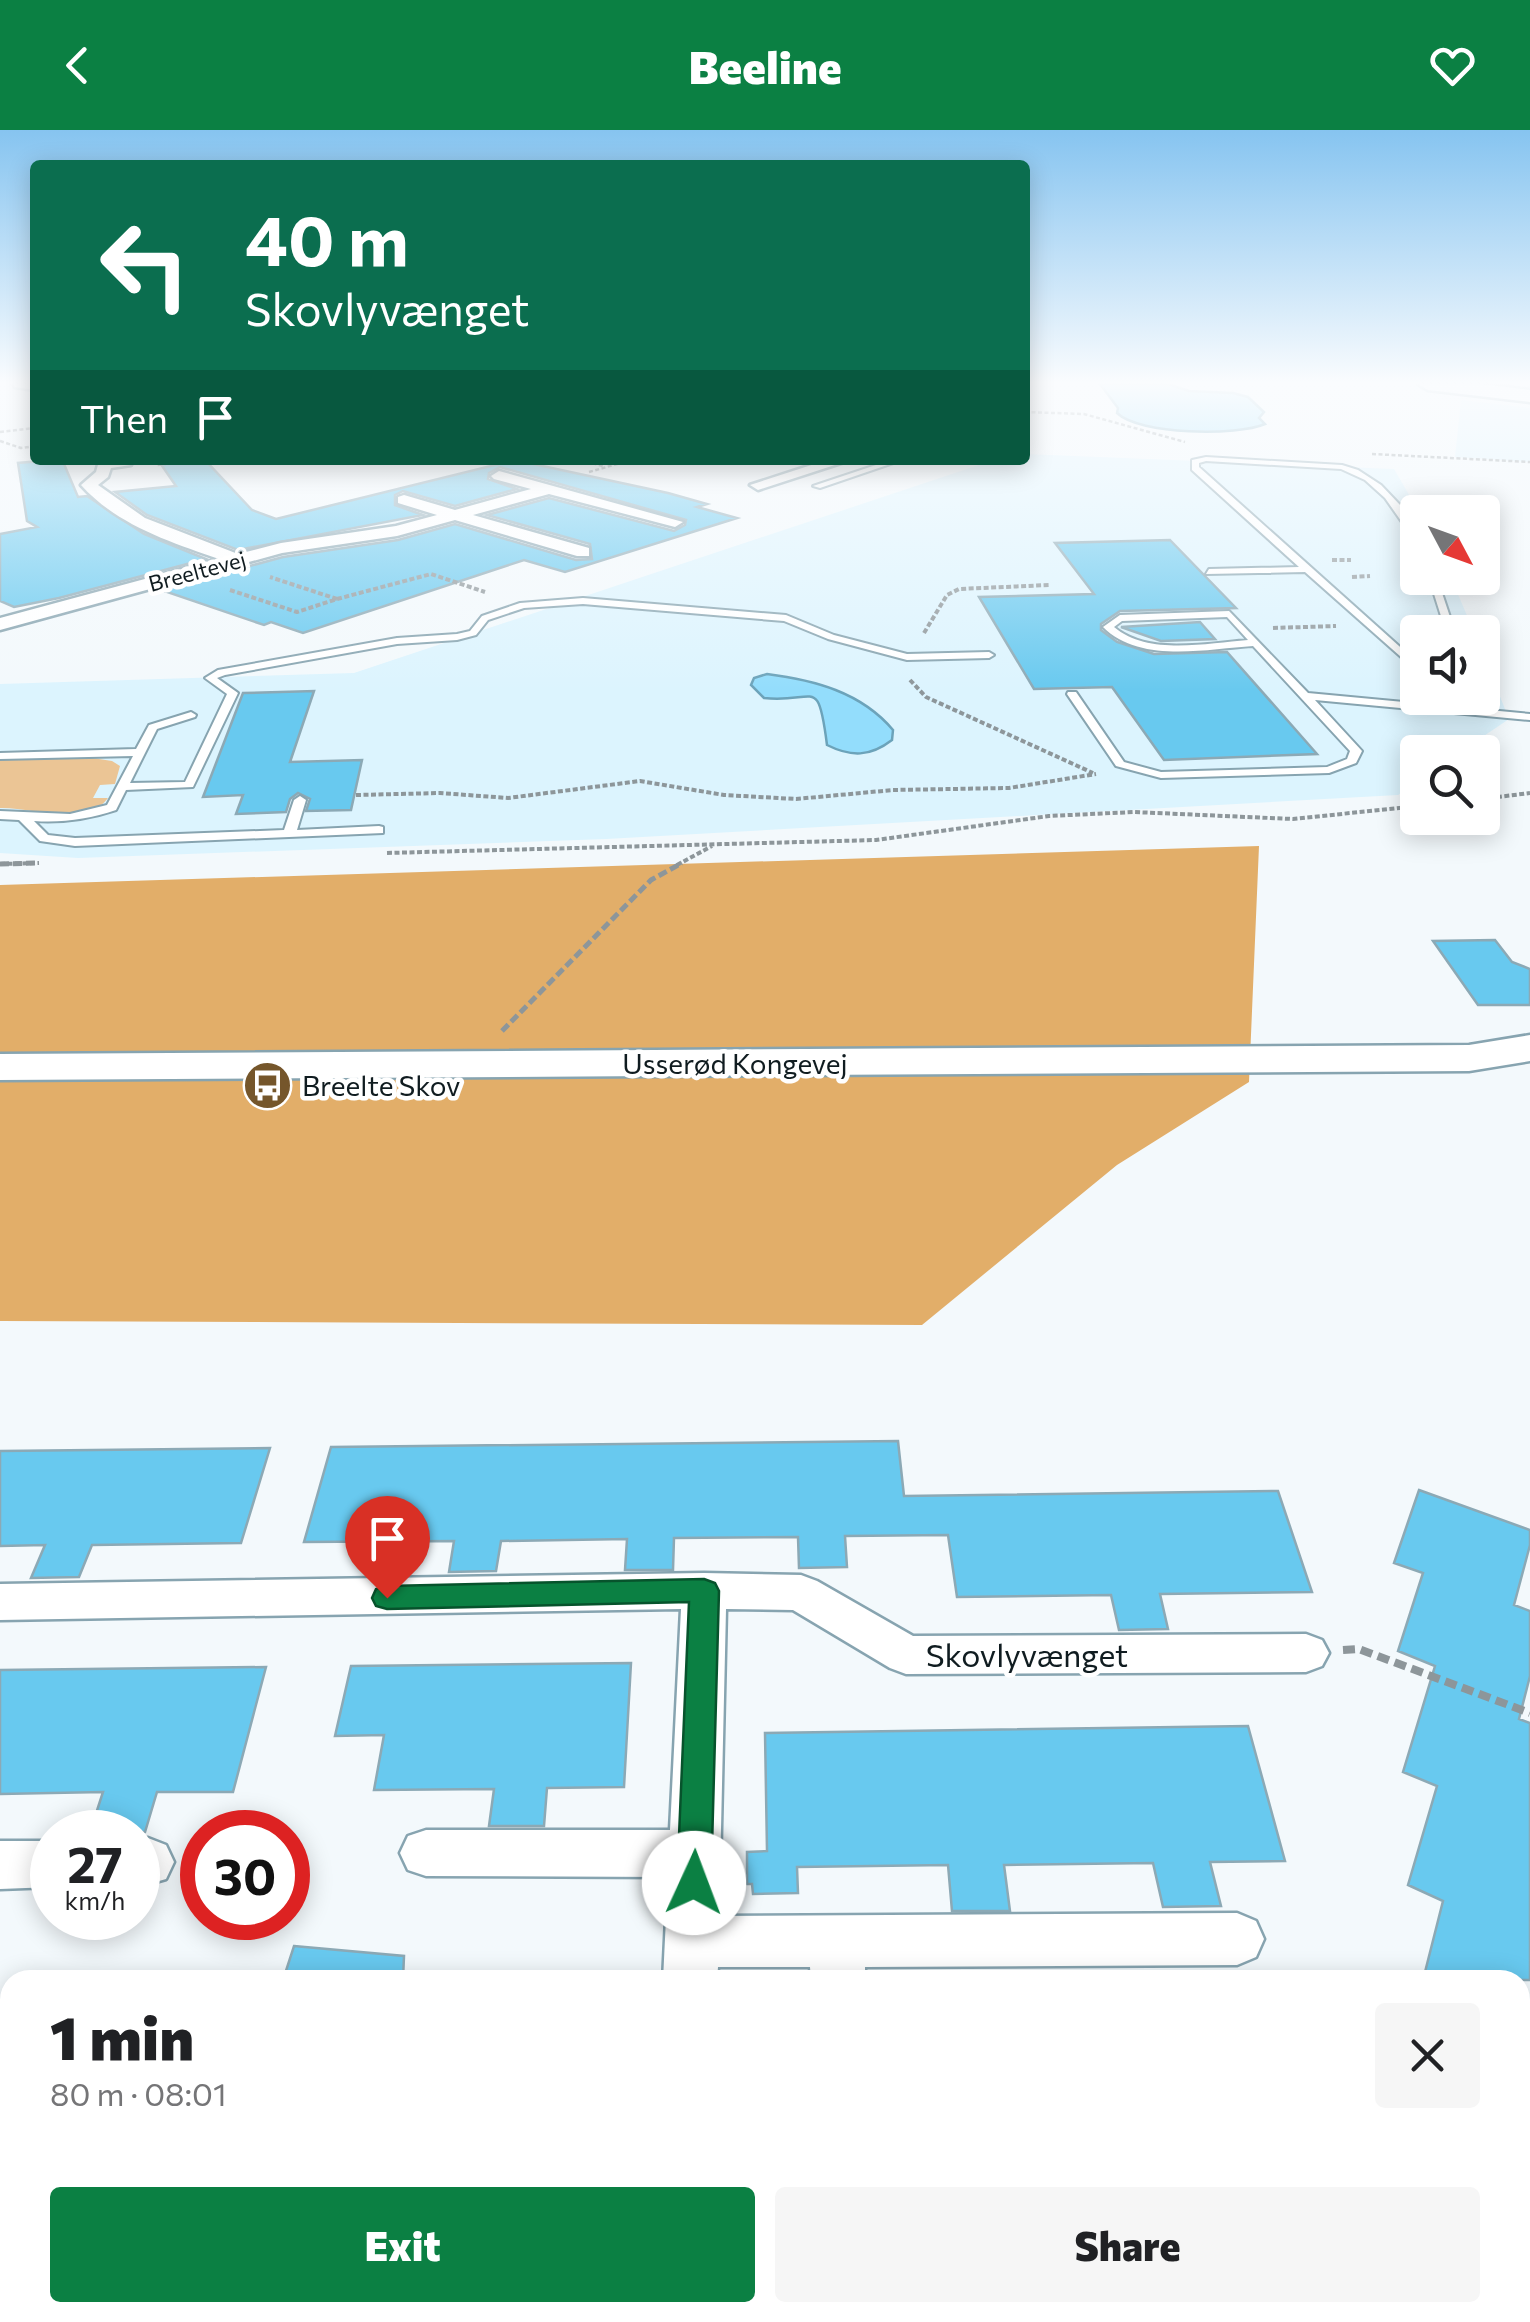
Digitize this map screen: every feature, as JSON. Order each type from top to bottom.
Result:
[{"type":"main road","name":"Usserød Kongevej","points":[[0,1067],[1469,1058],[1530,1048]]},
{"type":"main road","name":"Usserød Kongevej","points":[[1469,1058],[1500,1067],[1530,1068]]},
{"type":"street","points":[[90,486],[113,509],[135,522],[232,561]]},
{"type":"street","points":[[541,486],[675,522]]},
{"type":"street","name":"Breeltevej","points":[[1,623],[280,548],[397,531],[548,488]]},
{"type":"street","points":[[404,500],[583,552]]},
{"type":"street","points":[[567,514],[604,504]]},
{"type":"street","points":[[510,531],[548,520]]},
{"type":"street","points":[[704,1591],[691,1961],[838,1961],[1237,1939]]},
{"type":"street","name":"Skovlyvænget","points":[[0,1602],[704,1591],[802,1593],[906,1654],[1306,1653]]},
{"type":"street","points":[[426,1853],[695,1854]]},
{"type":"street","points":[[0,1866],[30,1865]]},
{"type":"lane","points":[[1215,486],[1400,653]]},
{"type":"lane","points":[[1377,486],[1400,510]]},
{"type":"lane","points":[[1209,572],[1306,569]]},
{"type":"lane","points":[[122,787],[190,786],[234,693],[212,683],[210,678],[222,672],[398,641],[457,637],[473,632],[485,618],[523,605],[583,601],[743,612],[786,618],[831,637],[906,657],[989,654]]},
{"type":"lane","points":[[1072,694],[1120,764],[1137,771],[1161,775],[1329,770],[1352,761],[1356,751],[1256,642],[1229,614],[1120,618],[1108,627],[1116,638],[1147,646],[1256,642]]},
{"type":"lane","points":[[1305,696],[1400,702]]},
{"type":"lane","points":[[1500,714],[1530,717]]},
{"type":"lane","points":[[0,815],[56,821],[89,816],[112,806],[154,727],[190,715]]},
{"type":"lane","points":[[0,756],[140,752]]},
{"type":"lane","points":[[289,834],[300,800]]},
{"type":"lane","points":[[22,816],[44,838],[75,842],[379,830]]},
{"type":"path","points":[[232,561],[337,599]]},
{"type":"path","points":[[230,590],[297,612],[432,574],[523,605]]},
{"type":"path","points":[[1243,629],[1367,625]]},
{"type":"path","points":[[356,796],[440,792],[508,798],[640,781],[724,795],[796,799],[892,790],[1009,788],[1137,771]]},
{"type":"path","points":[[1500,796],[1530,793]]},
{"type":"path","points":[[385,854],[876,840],[1049,816],[1134,812],[1294,819],[1400,808]]},
{"type":"path","points":[[470,1064],[652,880],[716,844]]},
{"type":"path","points":[[0,864],[57,862]]},
{"type":"path","points":[[1306,1653],[1358,1648],[1530,1713]]},
{"type":"shaded area","points":[[915,486],[1404,486],[1409,495],[1400,495],[1400,595],[1458,595],[1467,615],[1400,615],[1400,715],[1500,715],[1500,696],[1509,719],[1485,735],[1400,735],[1398,795],[606,839],[78,858],[0,853],[0,684],[354,673]]},
{"type":"shaded area","points":[[86,757],[120,766],[115,784],[100,785],[93,798],[108,798],[98,807],[72,815],[0,808],[0,760]]},
{"type":"shaded area","points":[[1259,846],[1249,1082],[1117,1165],[922,1325],[0,1321],[0,885]]},
{"type":"water","points":[[767,674],[819,684],[851,697],[893,730],[892,740],[876,750],[860,753],[827,745],[817,700],[764,698],[751,685],[754,678]]},
{"type":"building","points":[[22,486],[73,486],[78,497],[87,496],[144,534],[206,559],[14,607],[0,601],[0,534],[37,527],[27,521]]},
{"type":"building","points":[[230,486],[252,510],[276,519],[408,486],[517,489],[455,506],[403,491],[395,495],[395,505],[423,515],[238,550],[147,515],[115,492]]},
{"type":"building","points":[[568,486],[637,486],[707,504],[697,507],[737,518],[565,572],[524,560],[303,633],[271,622],[264,625],[161,590],[283,557],[398,540],[455,524],[576,560],[592,559],[590,544],[487,515],[549,498],[674,531],[685,525],[686,520]]},
{"type":"building","points":[[1170,540],[1236,608],[1120,611],[1101,624],[1101,630],[1117,642],[1154,654],[1227,652],[1317,754],[1164,760],[1112,687],[1034,689],[979,597],[1094,594],[1055,543]]},
{"type":"building","points":[[1200,622],[1215,639],[1161,641],[1121,627]]},
{"type":"building","points":[[314,691],[290,762],[362,760],[351,810],[306,811],[310,799],[298,793],[290,799],[286,812],[236,814],[243,795],[203,797],[243,693]]},
{"type":"building","points":[[1495,940],[1512,962],[1530,969],[1530,1005],[1478,1005],[1433,941]]},
{"type":"building","points":[[898,1441],[904,1496],[1278,1491],[1312,1592],[1160,1594],[1168,1629],[1119,1630],[1111,1595],[957,1597],[948,1535],[845,1536],[847,1567],[799,1568],[798,1537],[674,1538],[673,1570],[625,1570],[627,1539],[501,1541],[496,1571],[449,1572],[454,1541],[304,1542],[331,1447]]},
{"type":"building","points":[[270,1448],[241,1543],[92,1545],[79,1577],[31,1578],[45,1545],[0,1546],[0,1451]]},
{"type":"building","points":[[1419,1490],[1530,1530],[1530,1545],[1514,1605],[1530,1611],[1530,1676],[1519,1719],[1530,1723],[1530,1970],[1426,1970],[1443,1901],[1408,1885],[1437,1786],[1403,1772],[1435,1666],[1398,1651],[1423,1573],[1394,1563]]},
{"type":"building","points":[[631,1663],[624,1787],[547,1788],[544,1826],[489,1826],[494,1789],[374,1790],[384,1735],[335,1736],[351,1666]]},
{"type":"building","points":[[266,1667],[233,1792],[157,1792],[152,1810],[97,1810],[103,1792],[0,1794],[0,1670]]},
{"type":"building","points":[[1248,1726],[1285,1861],[1210,1862],[1221,1906],[1163,1907],[1153,1863],[1004,1865],[1010,1911],[952,1911],[948,1865],[797,1867],[798,1893],[753,1894],[752,1884],[747,1884],[747,1852],[767,1851],[765,1733]]},
{"type":"building","points":[[294,1946],[404,1956],[403,1970],[286,1970]]},
{"type":"place","name":"Breelte Skov","points":[[267,1085]]},
{"type":"route","points":[[387,1598],[704,1591],[694,1883]]}]
